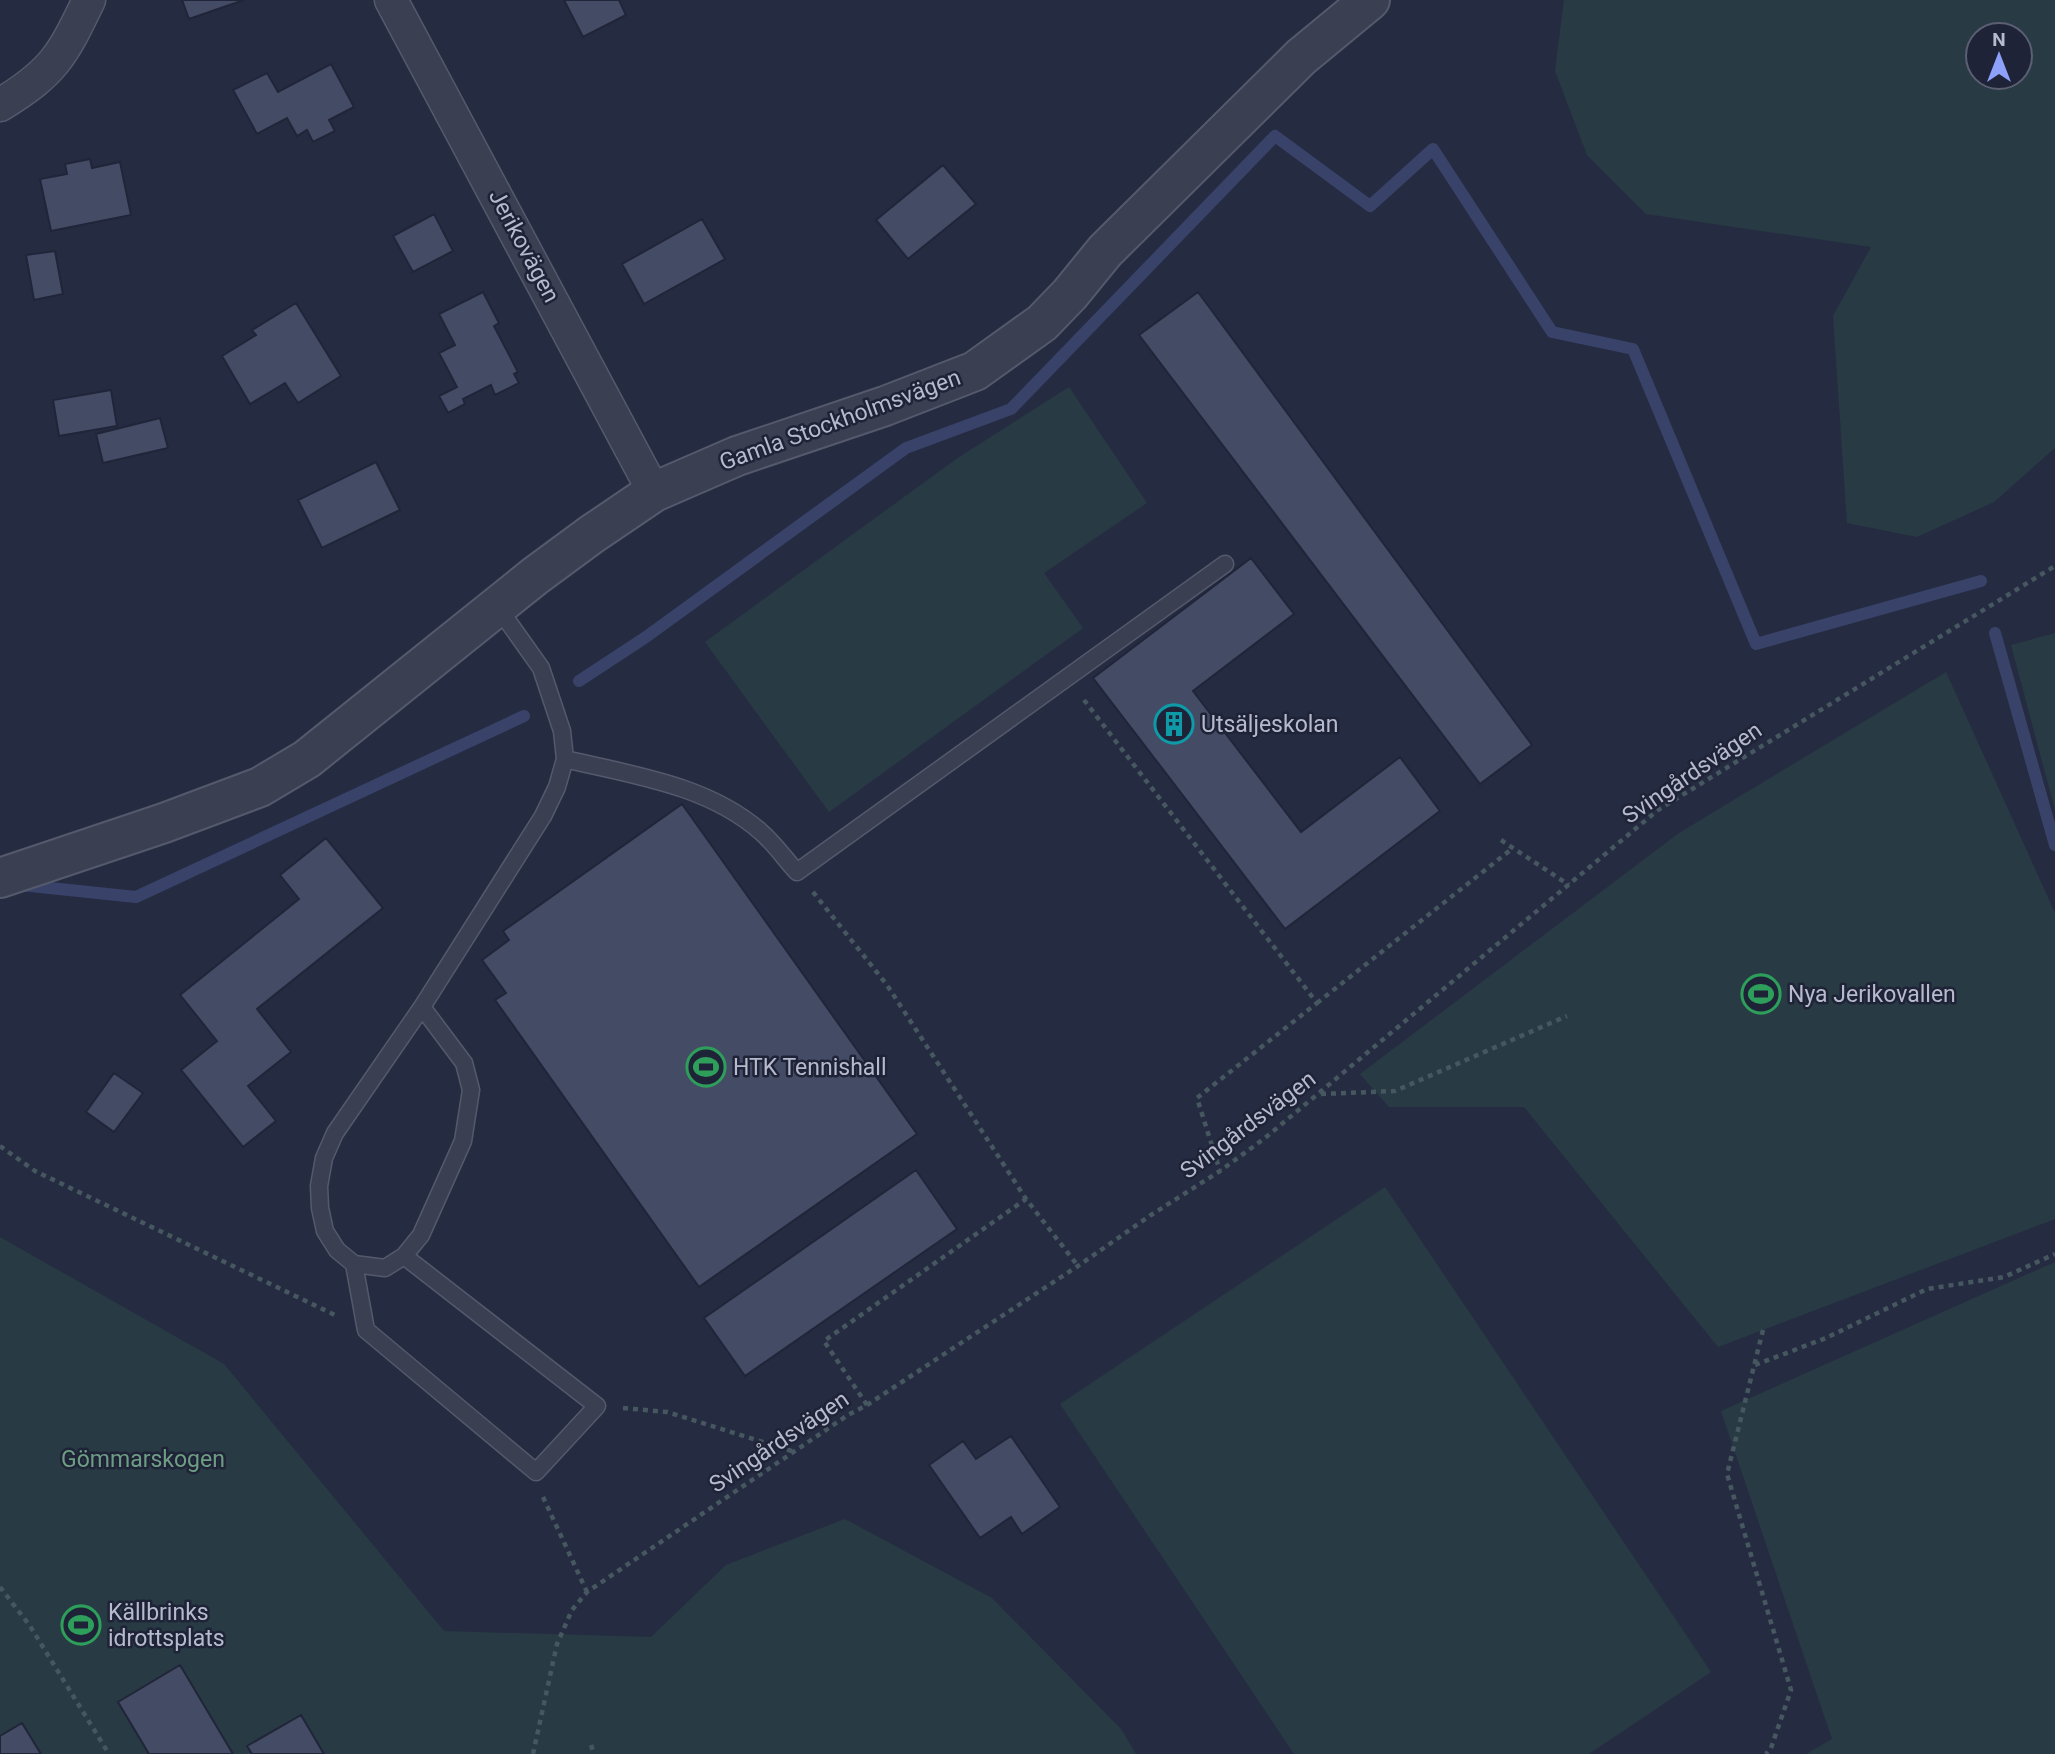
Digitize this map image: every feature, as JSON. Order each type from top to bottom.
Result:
[{"type":"street","points":[[0,105],[31,86],[54,64],[67,46],[89,0]]},
{"type":"street","name":"Jerikovägen","points":[[391,0],[654,492]]},
{"type":"street","name":"Gamla Stockholmsvägen","points":[[0,878],[164,823],[260,787],[307,759],[497,606],[592,534],[654,492],[737,456],[886,406],[975,370],[1042,323],[1105,251],[1291,67],[1370,0]]},
{"type":"lane","points":[[565,759],[639,776],[704,796],[762,832],[797,872],[1225,564]]},
{"type":"lane","points":[[422,1007],[464,1063],[471,1090],[463,1141],[421,1235],[404,1256],[385,1268],[354,1264],[337,1250],[325,1231],[319,1186],[324,1158],[335,1133],[422,1007],[543,816],[557,788],[565,759],[562,731],[541,668],[497,606]]},
{"type":"lane","points":[[354,1264],[366,1330],[536,1472],[597,1406],[404,1256]]},
{"type":"path","name":"Svingårdsvägen","points":[[533,1754],[557,1644],[572,1610],[587,1592],[848,1415],[1220,1171],[1321,1094],[1658,810],[2055,566]]},
{"type":"path","points":[[1067,677],[1317,1003]]},
{"type":"path","points":[[1502,840],[1569,885]]},
{"type":"path","points":[[1220,1171],[1197,1098],[1513,848]]},
{"type":"path","points":[[797,872],[887,985],[1026,1199],[1078,1266]]},
{"type":"path","points":[[1321,1094],[1395,1090],[1567,1016]]},
{"type":"path","points":[[0,1146],[35,1171],[366,1330]]},
{"type":"path","points":[[867,1405],[824,1340],[1026,1199]]},
{"type":"path","points":[[1754,1366],[1826,1338],[1927,1289],[2004,1277],[2055,1254]]},
{"type":"path","points":[[1763,1330],[1727,1474],[1791,1690],[1771,1748],[1766,1754]]},
{"type":"path","points":[[597,1406],[667,1412],[795,1452]]},
{"type":"path","points":[[536,1472],[543,1498],[587,1592]]},
{"type":"path","points":[[0,1587],[30,1626],[109,1754]]},
{"type":"path","points":[[591,1745],[594,1754]]},
{"type":"green space","points":[[1564,0],[2055,0],[2055,448],[1994,502],[1917,537],[1847,523],[1833,316],[1871,247],[1646,214],[1587,155],[1555,71]]},
{"type":"green space","points":[[1069,387],[1147,503],[1044,573],[1083,628],[829,812],[705,642],[959,457]]},
{"type":"green space","points":[[2055,633],[2055,810],[2011,645]]},
{"type":"green space","name":"Nya Jerikovallen","points":[[1946,672],[2055,913],[2055,1219],[1718,1347],[1524,1107],[1389,1107],[1360,1074],[1679,833]]},
{"type":"green space","points":[[1385,1187],[1711,1672],[1589,1754],[1294,1754],[1060,1404]]},
{"type":"green space","name":"Gömmarskogen","points":[[0,1237],[224,1364],[444,1631],[651,1637],[726,1565],[845,1519],[992,1598],[1121,1729],[1136,1754],[0,1754]]},
{"type":"green space","points":[[2055,1262],[2055,1754],[1806,1754],[1832,1739],[1721,1411]]},
{"type":"building","points":[[182,0],[244,0],[189,19]]},
{"type":"building","points":[[564,0],[619,0],[626,15],[583,37]]},
{"type":"building","points":[[331,64],[354,107],[329,120],[335,131],[313,142],[307,130],[297,136],[287,118],[257,134],[233,90],[267,73],[278,92]]},
{"type":"building","points":[[90,159],[92,168],[120,162],[131,215],[51,231],[40,179],[67,174],[65,164]]},
{"type":"building","points":[[943,165],[976,204],[908,259],[876,220]]},
{"type":"building","points":[[434,214],[453,251],[413,272],[393,236]]},
{"type":"building","points":[[702,219],[725,259],[644,304],[622,264]]},
{"type":"building","points":[[55,251],[63,294],[34,300],[26,255]]},
{"type":"building","points":[[483,292],[499,323],[494,326],[518,372],[514,374],[519,383],[495,395],[491,385],[463,399],[465,404],[448,413],[439,396],[457,387],[439,353],[455,345],[439,314]]},
{"type":"building","points":[[1198,292],[1532,745],[1480,784],[1139,335]]},
{"type":"building","points":[[296,303],[341,376],[298,403],[285,383],[250,404],[222,356],[256,335],[252,330]]},
{"type":"building","points":[[111,390],[117,426],[59,436],[53,400]]},
{"type":"building","points":[[160,418],[168,448],[103,463],[96,434]]},
{"type":"building","points":[[376,462],[400,510],[322,548],[298,500]]},
{"type":"building","name":"Utsäljeskolan","points":[[1251,558],[1294,614],[1193,691],[1301,832],[1400,757],[1440,811],[1285,929],[1093,678]]},
{"type":"building","name":"HTK Tennishall","points":[[682,804],[917,1134],[699,1287],[495,1000],[506,993],[482,960],[509,940],[503,931]]},
{"type":"building","points":[[326,838],[383,908],[257,1009],[291,1052],[248,1086],[276,1121],[243,1147],[181,1070],[217,1041],[180,995],[299,899],[280,875]]},
{"type":"building","points":[[114,1073],[143,1093],[114,1132],[86,1112]]},
{"type":"building","points":[[916,1170],[957,1229],[745,1376],[704,1318]]},
{"type":"building","points":[[1011,1436],[1060,1507],[1022,1534],[1011,1517],[980,1538],[929,1465],[963,1441],[976,1459]]},
{"type":"building","points":[[180,1665],[233,1754],[149,1754],[118,1702]]},
{"type":"building","points":[[301,1715],[324,1754],[252,1754],[247,1746]]},
{"type":"building","points":[[22,1723],[41,1754],[0,1754],[0,1736]]},
{"type":"waterway","points":[[579,681],[646,637],[906,448],[1011,409],[1275,136],[1370,206],[1433,149],[1552,332],[1633,349],[1756,644],[1981,581]]},
{"type":"waterway","points":[[1995,633],[2055,845]]},
{"type":"waterway","points":[[21,885],[136,897],[524,716]]},
{"type":"place","name":"Utsäljeskolan","points":[[1174,724]]},
{"type":"place","name":"Nya Jerikovallen","points":[[1761,994]]},
{"type":"place","name":"HTK Tennishall","points":[[706,1067]]},
{"type":"place","name":"Källbrinks idrottsplats","points":[[81,1625]]}]
